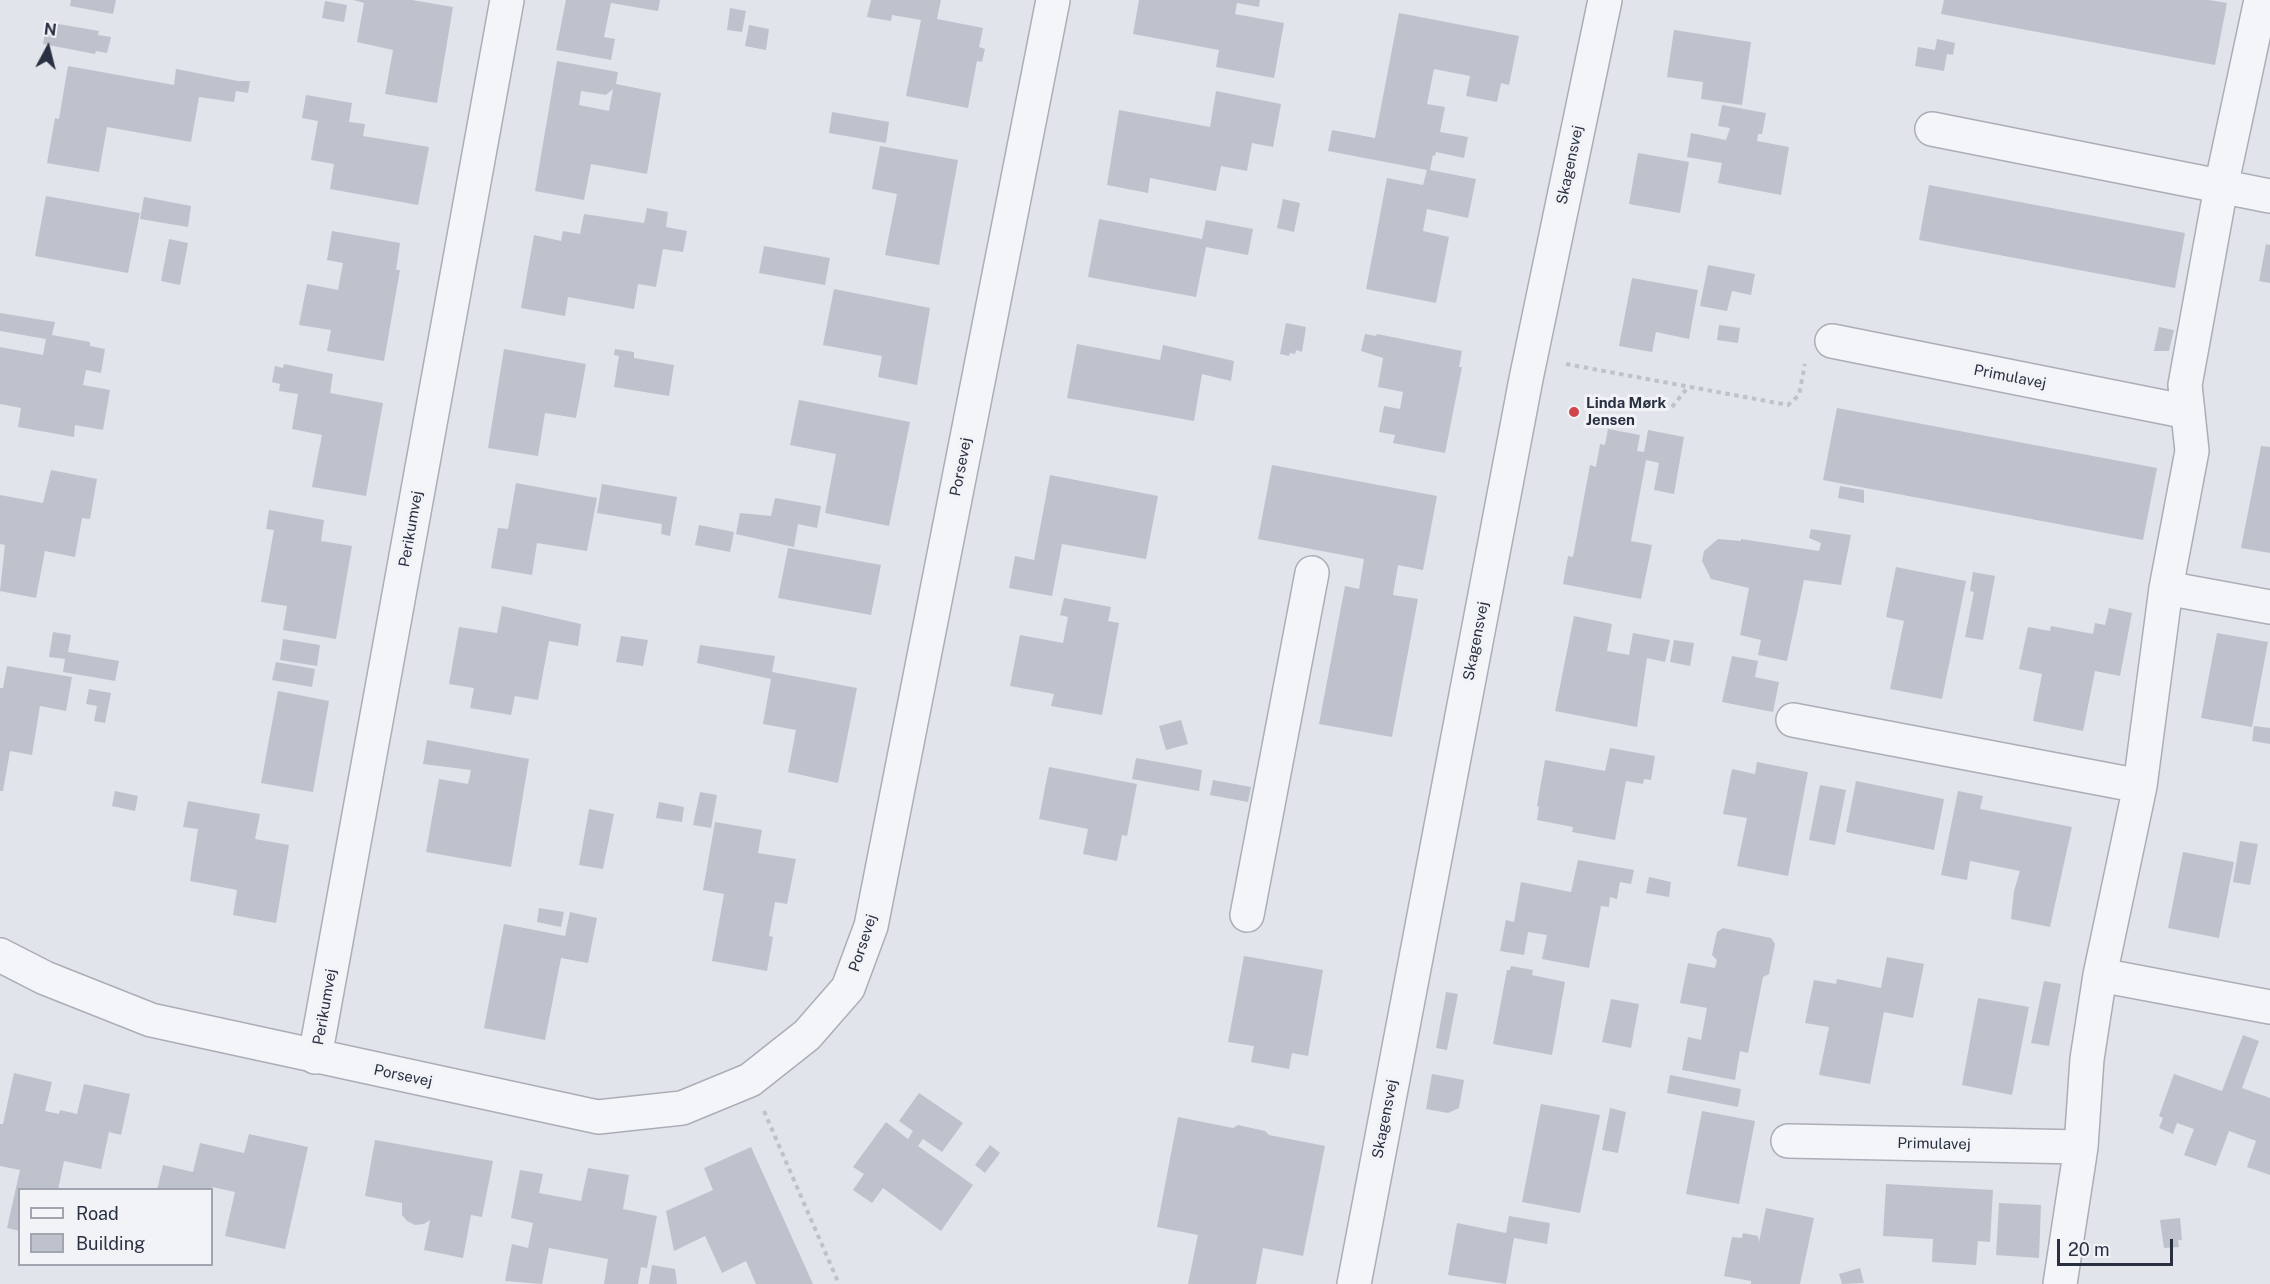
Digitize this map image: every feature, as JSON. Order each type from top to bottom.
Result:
[{"type":"street","name":"Perikumvej","points":[[315,1057],[507,0]]},
{"type":"street","name":"Porsevej","points":[[0,955],[45,978],[151,1020],[598,1117],[682,1108],[750,1080],[807,1035],[848,988],[871,926],[1053,0]]},
{"type":"street","name":"Skagensvej","points":[[1354,1284],[1526,379],[1605,0]]},
{"type":"street","points":[[2060,1284],[2081,1147],[2087,1059],[2100,975],[2139,786],[2166,588],[2192,451],[2185,385],[2221,187],[2261,0]]},
{"type":"street","points":[[1932,129],[2270,196]]},
{"type":"street","name":"Primulavej","points":[[1832,341],[2187,412]]},
{"type":"street","points":[[1247,915],[1312,573]]},
{"type":"street","points":[[2166,588],[2270,607]]},
{"type":"street","points":[[1793,720],[2139,786]]},
{"type":"street","points":[[2100,975],[2270,1007]]},
{"type":"street","name":"Primulavej","points":[[1788,1141],[2081,1147]]},
{"type":"path","points":[[1672,407],[1688,387]]},
{"type":"path","points":[[750,1080],[839,1284]]},
{"type":"building","points":[[71,0],[116,0],[113,14],[70,6]]},
{"type":"building","points":[[353,0],[412,0],[453,7],[437,103],[385,94],[393,50],[357,42],[364,3]]},
{"type":"building","points":[[566,0],[660,0],[658,11],[611,3],[604,37],[615,39],[611,60],[556,50]]},
{"type":"building","points":[[871,0],[941,0],[937,19],[983,28],[979,47],[985,49],[982,62],[977,61],[968,108],[906,96],[921,20],[892,15],[891,21],[867,17]]},
{"type":"building","points":[[1139,0],[1260,0],[1259,7],[1237,3],[1235,14],[1284,23],[1274,78],[1216,67],[1219,50],[1133,34]]},
{"type":"building","points":[[1944,0],[2209,0],[2227,3],[2215,65],[1941,14]]},
{"type":"building","points":[[325,1],[347,5],[344,22],[322,18]]},
{"type":"building","points":[[730,8],[746,11],[742,32],[727,30]]},
{"type":"building","points":[[1399,13],[1519,36],[1509,85],[1501,83],[1497,102],[1466,96],[1470,76],[1434,69],[1427,104],[1445,107],[1440,132],[1468,137],[1464,158],[1436,152],[1435,156],[1433,155],[1430,170],[1476,179],[1468,218],[1427,209],[1423,231],[1449,237],[1436,303],[1366,289],[1387,178],[1423,185],[1427,170],[1328,151],[1332,130],[1375,138]]},
{"type":"building","points":[[47,22],[99,31],[98,35],[111,37],[107,53],[96,51],[95,54],[43,44]]},
{"type":"building","points":[[749,25],[769,29],[766,50],[745,46]]},
{"type":"building","points":[[1674,30],[1751,42],[1742,105],[1701,99],[1703,82],[1667,77]]},
{"type":"building","points":[[1937,39],[1955,43],[1953,55],[1947,54],[1944,71],[1915,66],[1918,47],[1935,50]]},
{"type":"building","points":[[557,61],[618,72],[616,84],[661,93],[647,174],[591,164],[584,200],[535,191]],"holes":[[[613,89],[609,111],[579,105],[581,91],[606,95]]]},
{"type":"building","points":[[68,66],[174,85],[176,69],[238,81],[250,81],[248,93],[236,91],[234,102],[199,97],[191,142],[107,127],[99,172],[47,163],[55,118],[59,119]]},
{"type":"building","points":[[1216,91],[1281,104],[1273,147],[1252,143],[1247,171],[1221,166],[1216,191],[1150,178],[1148,193],[1107,185],[1119,110],[1210,127]]},
{"type":"building","points":[[306,95],[352,103],[349,122],[365,124],[363,136],[429,147],[418,205],[330,189],[334,164],[311,160],[318,121],[302,118]]},
{"type":"building","points":[[1722,105],[1766,113],[1762,134],[1758,134],[1757,141],[1789,147],[1781,195],[1718,183],[1722,163],[1687,157],[1691,133],[1726,140],[1730,128],[1718,126]]},
{"type":"building","points":[[832,112],[889,122],[886,143],[829,133]]},
{"type":"building","points":[[880,146],[958,160],[939,265],[885,255],[897,194],[872,189]]},
{"type":"building","points":[[1638,153],[1689,162],[1680,213],[1629,204]]},
{"type":"building","points":[[1929,185],[2185,233],[2175,288],[1919,240]]},
{"type":"building","points":[[46,196],[140,213],[128,273],[35,256]]},
{"type":"building","points":[[144,197],[191,206],[188,227],[140,219]]},
{"type":"building","points":[[1283,199],[1300,203],[1294,232],[1277,228]]},
{"type":"building","points":[[647,208],[668,212],[666,227],[687,231],[683,252],[663,249],[656,287],[638,284],[634,309],[568,297],[565,316],[521,308],[534,235],[561,241],[563,231],[580,234],[584,214],[644,223]]},
{"type":"building","points":[[1099,219],[1202,239],[1206,220],[1253,229],[1248,255],[1206,247],[1196,297],[1088,277]]},
{"type":"building","points":[[332,231],[400,243],[396,270],[400,270],[384,361],[327,351],[331,330],[299,325],[307,284],[338,290],[343,263],[327,260]]},
{"type":"building","points":[[169,239],[188,243],[180,285],[161,281]]},
{"type":"building","points":[[2266,244],[2270,245],[2270,283],[2259,281]]},
{"type":"building","points":[[764,246],[830,258],[825,285],[759,273]]},
{"type":"building","points":[[1708,265],[1755,274],[1751,295],[1732,291],[1727,311],[1700,306]]},
{"type":"building","points":[[1632,278],[1698,290],[1689,339],[1656,332],[1652,352],[1619,346]]},
{"type":"building","points":[[834,289],[930,308],[917,385],[878,377],[882,356],[823,345]]},
{"type":"building","points":[[0,313],[55,322],[52,335],[90,342],[90,346],[105,349],[101,373],[86,370],[83,385],[110,390],[103,430],[75,425],[74,437],[18,427],[21,408],[0,404],[0,347],[43,355],[46,339],[0,331]]},
{"type":"building","points":[[1286,323],[1306,327],[1302,352],[1296,350],[1295,354],[1290,353],[1289,356],[1280,354]]},
{"type":"building","points":[[1719,325],[1740,328],[1738,343],[1717,340]]},
{"type":"building","points":[[2159,327],[2174,330],[2169,351],[2154,351]]},
{"type":"building","points":[[1365,334],[1376,336],[1377,334],[1462,351],[1459,367],[1462,367],[1445,453],[1393,443],[1395,435],[1379,432],[1384,406],[1400,409],[1403,392],[1378,387],[1383,358],[1361,351]]},
{"type":"building","points":[[1077,344],[1160,360],[1163,345],[1234,361],[1231,381],[1202,374],[1194,421],[1067,398]]},
{"type":"building","points":[[504,349],[586,364],[576,418],[545,413],[538,456],[488,448]]},
{"type":"building","points":[[615,349],[634,352],[634,358],[674,365],[669,396],[614,387],[619,356],[614,355]]},
{"type":"building","points":[[284,364],[333,374],[330,393],[383,403],[366,496],[312,487],[322,435],[292,429],[298,394],[279,391],[280,384],[272,382],[275,366],[283,368]]},
{"type":"building","points":[[799,400],[910,422],[889,526],[825,513],[836,454],[790,445]]},
{"type":"building","points":[[1837,408],[2157,468],[2143,540],[1823,480]]},
{"type":"building","points":[[1608,429],[1640,435],[1637,451],[1644,452],[1648,430],[1684,437],[1674,494],[1654,490],[1659,463],[1646,460],[1631,541],[1652,545],[1641,599],[1563,584],[1568,556],[1573,557],[1590,465],[1596,467],[1600,444],[1605,445]]},
{"type":"building","points":[[2261,446],[2270,447],[2270,553],[2241,548]]},
{"type":"building","points":[[1272,465],[1437,496],[1423,570],[1398,565],[1393,595],[1418,599],[1392,737],[1319,724],[1345,586],[1359,589],[1364,559],[1258,539]]},
{"type":"building","points":[[51,470],[97,479],[90,519],[82,518],[75,557],[45,551],[36,598],[0,591],[5,545],[0,544],[0,495],[43,503]]},
{"type":"building","points":[[1050,475],[1158,496],[1146,559],[1062,544],[1052,596],[1009,588],[1015,556],[1034,560]]},
{"type":"building","points":[[516,483],[597,498],[587,551],[537,543],[532,575],[491,568],[498,528],[508,529]]},
{"type":"building","points":[[602,484],[677,497],[670,536],[661,534],[662,524],[597,513]]},
{"type":"building","points":[[1840,486],[1864,490],[1864,503],[1838,498]]},
{"type":"building","points":[[775,498],[821,506],[817,528],[798,524],[794,547],[736,534],[740,513],[771,516]]},
{"type":"building","points":[[269,510],[324,520],[321,541],[352,546],[336,639],[283,630],[287,606],[261,602],[274,530],[266,529]]},
{"type":"building","points":[[699,525],[734,532],[730,552],[695,545]]},
{"type":"building","points":[[1811,529],[1851,535],[1841,585],[1804,580],[1787,661],[1758,655],[1761,640],[1740,635],[1749,588],[1711,579],[1702,561],[1704,551],[1718,539],[1741,541],[1741,539],[1819,551],[1821,543],[1809,538]]},
{"type":"building","points":[[788,548],[881,565],[871,615],[778,598]]},
{"type":"building","points":[[1896,567],[1966,581],[1942,699],[1890,689],[1904,621],[1886,617]]},
{"type":"building","points":[[1973,572],[1995,576],[1983,640],[1965,637],[1974,592],[1970,591]]},
{"type":"building","points":[[1064,598],[1111,607],[1108,621],[1119,623],[1102,715],[1051,706],[1054,694],[1010,686],[1020,635],[1063,643],[1068,617],[1060,615]]},
{"type":"building","points":[[502,606],[581,624],[578,646],[549,641],[538,700],[515,696],[511,715],[470,708],[474,688],[449,684],[459,627],[497,633]]},
{"type":"building","points":[[2109,608],[2132,613],[2120,676],[2095,671],[2083,731],[2033,721],[2042,674],[2019,669],[2028,627],[2050,631],[2051,626],[2093,634],[2095,623],[2105,625]]},
{"type":"building","points":[[1574,616],[1612,624],[1607,651],[1629,655],[1633,633],[1670,640],[1665,662],[1647,658],[1637,727],[1555,711]]},
{"type":"building","points":[[53,632],[71,635],[68,652],[119,661],[115,681],[63,672],[65,659],[49,657]]},
{"type":"building","points":[[2217,633],[2268,642],[2252,727],[2201,718]]},
{"type":"building","points":[[621,636],[648,640],[643,666],[616,662]]},
{"type":"building","points":[[283,639],[320,645],[317,666],[280,660]]},
{"type":"building","points":[[1674,640],[1694,643],[1690,666],[1670,662]]},
{"type":"building","points":[[700,645],[775,656],[772,672],[857,688],[838,783],[788,772],[796,730],[763,724],[771,679],[697,663]]},
{"type":"building","points":[[1732,656],[1758,661],[1755,677],[1779,682],[1773,712],[1722,702]]},
{"type":"building","points":[[276,662],[315,669],[312,687],[272,680]]},
{"type":"building","points":[[7,666],[72,677],[66,711],[40,706],[32,755],[10,751],[3,791],[0,791],[0,688],[3,688]]},
{"type":"building","points":[[89,689],[111,693],[105,723],[94,721],[97,706],[86,704]]},
{"type":"building","points":[[278,691],[329,701],[313,792],[261,783]]},
{"type":"building","points":[[1181,720],[1188,744],[1166,750],[1159,726]]},
{"type":"building","points":[[2254,726],[2270,728],[2270,744],[2252,741]]},
{"type":"building","points":[[427,740],[529,759],[511,867],[426,852],[439,779],[468,784],[471,770],[423,764]]},
{"type":"building","points":[[1610,748],[1655,756],[1651,780],[1644,779],[1643,784],[1626,781],[1615,840],[1572,832],[1573,827],[1537,820],[1539,807],[1537,806],[1545,760],[1605,771]]},
{"type":"building","points":[[1136,758],[1202,770],[1199,791],[1132,779]]},
{"type":"building","points":[[1757,762],[1808,772],[1788,876],[1737,866],[1747,818],[1723,814],[1732,769],[1755,774]]},
{"type":"building","points":[[1049,767],[1137,784],[1127,836],[1122,835],[1117,861],[1083,854],[1088,829],[1039,819]]},
{"type":"building","points":[[1213,780],[1251,787],[1248,802],[1210,795]]},
{"type":"building","points":[[1856,781],[1944,799],[1934,850],[1846,832]]},
{"type":"building","points":[[1820,785],[1846,790],[1835,845],[1809,840]]},
{"type":"building","points":[[115,791],[138,796],[135,811],[112,806]]},
{"type":"building","points":[[1958,791],[1983,796],[1980,809],[2072,827],[2050,927],[2011,919],[2014,891],[2020,871],[1970,861],[1967,880],[1941,875]]},
{"type":"building","points":[[700,792],[717,795],[711,828],[693,825]]},
{"type":"building","points":[[188,801],[260,814],[255,839],[289,845],[276,923],[233,915],[237,890],[190,881],[198,829],[183,827]]},
{"type":"building","points":[[659,802],[684,807],[682,822],[656,818]]},
{"type":"building","points":[[589,809],[614,814],[603,869],[579,865]]},
{"type":"building","points":[[715,822],[762,830],[758,853],[796,859],[787,904],[775,902],[769,936],[773,937],[767,971],[712,961],[724,894],[703,890]]},
{"type":"building","points":[[2240,841],[2258,844],[2250,885],[2233,882]]},
{"type":"building","points":[[2183,852],[2234,862],[2219,938],[2168,928]]},
{"type":"building","points":[[1578,860],[1634,870],[1631,884],[1620,882],[1617,899],[1610,897],[1609,907],[1601,906],[1589,968],[1542,959],[1547,935],[1528,932],[1524,955],[1500,951],[1506,920],[1514,922],[1521,882],[1571,892]]},
{"type":"building","points":[[1649,877],[1671,882],[1669,897],[1646,893]]},
{"type":"building","points":[[539,908],[564,912],[561,927],[537,922]]},
{"type":"building","points":[[570,912],[597,918],[588,963],[561,958],[545,1040],[484,1028],[504,924],[565,936]]},
{"type":"building","points":[[1723,928],[1771,938],[1775,944],[1769,974],[1763,977],[1748,1053],[1740,1051],[1735,1080],[1682,1070],[1688,1037],[1701,1040],[1707,1008],[1680,1003],[1688,963],[1715,968],[1717,960],[1712,955],[1717,932]]},
{"type":"building","points":[[1244,956],[1323,970],[1308,1056],[1292,1053],[1289,1069],[1251,1062],[1254,1046],[1228,1042]]},
{"type":"building","points":[[1887,957],[1924,964],[1913,1018],[1884,1012],[1870,1084],[1819,1075],[1829,1027],[1805,1023],[1814,980],[1836,984],[1837,979],[1881,988]]},
{"type":"building","points":[[1511,966],[1533,970],[1532,975],[1565,982],[1552,1055],[1493,1044],[1507,970],[1510,970]]},
{"type":"building","points":[[2044,981],[2061,984],[2049,1046],[2031,1043]]},
{"type":"building","points":[[1446,992],[1458,994],[1447,1050],[1436,1048]]},
{"type":"building","points":[[1978,998],[2029,1007],[2012,1095],[1962,1085]]},
{"type":"building","points":[[1611,999],[1639,1004],[1631,1048],[1602,1042]]},
{"type":"building","points":[[2243,1035],[2259,1041],[2242,1088],[2270,1098],[2270,1175],[2247,1167],[2256,1141],[2229,1131],[2216,1166],[2184,1155],[2194,1129],[2177,1123],[2173,1134],[2159,1128],[2163,1118],[2159,1116],[2174,1074],[2222,1091]]},
{"type":"building","points":[[14,1073],[52,1082],[45,1111],[59,1114],[60,1110],[77,1114],[84,1084],[130,1094],[121,1135],[109,1132],[101,1169],[64,1161],[58,1188],[18,1188],[18,1231],[7,1228],[20,1170],[0,1166],[0,1124],[3,1124]]},
{"type":"building","points":[[1432,1074],[1464,1080],[1459,1108],[1448,1113],[1426,1109]]},
{"type":"building","points":[[1670,1075],[1741,1089],[1738,1107],[1667,1093]]},
{"type":"building","points":[[919,1093],[963,1123],[942,1152],[923,1139],[918,1146],[973,1185],[941,1231],[883,1188],[872,1203],[853,1190],[864,1174],[853,1167],[886,1122],[908,1139],[913,1131],[899,1121]]},
{"type":"building","points":[[1541,1104],[1600,1115],[1580,1213],[1522,1202]]},
{"type":"building","points":[[1610,1108],[1626,1112],[1618,1153],[1602,1150]]},
{"type":"building","points":[[1702,1111],[1755,1121],[1739,1204],[1686,1194]]},
{"type":"building","points":[[1178,1117],[1233,1128],[1238,1125],[1265,1131],[1269,1135],[1325,1146],[1303,1256],[1263,1248],[1256,1284],[1188,1284],[1198,1235],[1157,1227]]},
{"type":"building","points":[[249,1134],[308,1147],[285,1249],[225,1236],[235,1192],[212,1187],[157,1188],[163,1165],[193,1172],[200,1143],[244,1153]]},
{"type":"building","points":[[375,1140],[493,1161],[482,1217],[471,1215],[463,1258],[424,1250],[430,1220],[424,1224],[415,1225],[402,1215],[402,1203],[365,1196]]},
{"type":"building","points":[[990,1145],[1000,1153],[985,1173],[975,1165]]},
{"type":"building","points":[[751,1147],[813,1284],[756,1284],[746,1261],[722,1273],[705,1236],[674,1251],[666,1211],[713,1190],[704,1168]]},
{"type":"building","points":[[588,1168],[629,1175],[623,1209],[657,1216],[647,1268],[641,1267],[638,1284],[604,1284],[608,1259],[549,1248],[542,1284],[505,1281],[512,1244],[528,1248],[533,1223],[511,1218],[520,1170],[543,1174],[539,1193],[581,1201]]},
{"type":"building","points":[[1886,1184],[1993,1190],[1990,1242],[1978,1241],[1976,1265],[1932,1262],[1933,1239],[1883,1236]]},
{"type":"building","points":[[1999,1203],[2041,1205],[2039,1258],[1996,1255]]},
{"type":"building","points":[[1766,1208],[1814,1218],[1800,1284],[1751,1284],[1751,1281],[1724,1276],[1732,1237],[1742,1238],[1743,1233],[1758,1236],[1759,1242]]},
{"type":"building","points":[[1509,1216],[1550,1223],[1547,1244],[1514,1238],[1506,1284],[1448,1275],[1457,1223],[1506,1233]]},
{"type":"building","points":[[2180,1218],[2182,1240],[2178,1240],[2179,1247],[2164,1248],[2160,1220]]},
{"type":"building","points":[[652,1265],[675,1269],[677,1284],[649,1284]]},
{"type":"building","points":[[1860,1268],[1864,1283],[1842,1284],[1839,1274]]},
{"type":"place","name":"Linda Mørk Jensen","points":[[1574,412]]}]
